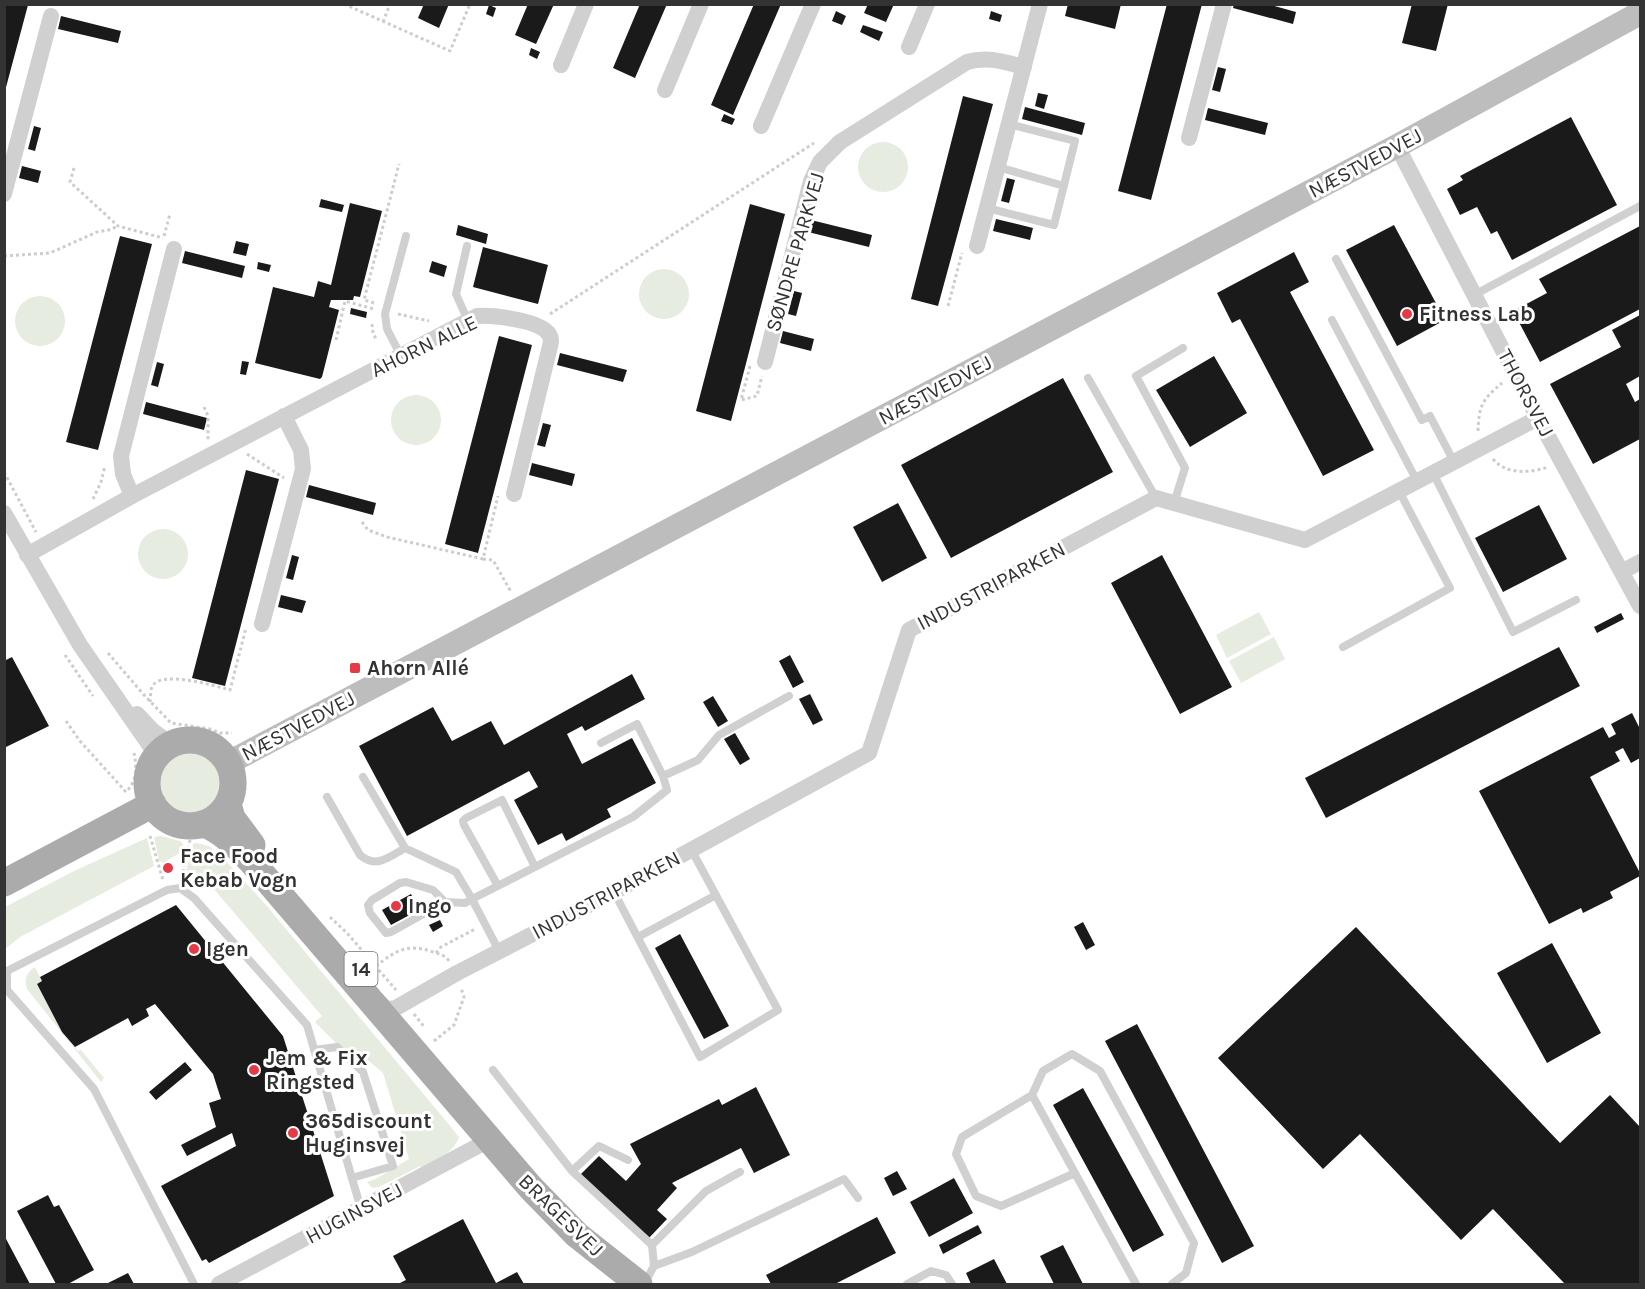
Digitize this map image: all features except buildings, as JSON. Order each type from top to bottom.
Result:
[{"type":"main road","name":"NÆSTVEDVEJ","points":[[233,760],[1397,146],[1641,13]]},
{"type":"main road","points":[[190,740],[203,742],[233,760],[233,786],[214,823],[191,826],[178,824],[148,807],[147,783],[155,747],[190,740]]},
{"type":"main road","points":[[4,883],[148,807]]},
{"type":"main road","name":"BRAGESVEJ","points":[[214,823],[251,861],[326,947],[394,1018]]},
{"type":"main road","name":"BRAGESVEJ","points":[[214,823],[264,863],[300,905],[356,962],[394,1018],[489,1140],[531,1188],[577,1234],[616,1268],[647,1275]]},
{"type":"street","points":[[561,65],[586,4]]},
{"type":"street","points":[[665,90],[701,4]]},
{"type":"street","points":[[761,126],[813,4]]},
{"type":"street","points":[[909,47],[927,4]]},
{"type":"street","points":[[977,246],[1040,4]]},
{"type":"street","points":[[1189,138],[1224,4]]},
{"type":"street","points":[[4,194],[51,16]]},
{"type":"street","name":"SØNDRE PARKVEJ","points":[[765,362],[811,181],[820,162],[840,142],[967,62],[980,58],[993,59],[1024,67]]},
{"type":"street","name":"THORSVEJ","points":[[1397,146],[1538,418],[1641,606]]},
{"type":"street","points":[[132,496],[123,474],[121,456],[166,244]]},
{"type":"street","name":"AHORN ALLE","points":[[27,555],[132,496],[477,316],[492,315],[539,326]]},
{"type":"street","points":[[506,491],[551,342],[549,334],[539,326]]},
{"type":"street","points":[[262,624],[303,469],[301,450],[284,416]]},
{"type":"street","points":[[1156,498],[1305,540],[1538,418]]},
{"type":"street","name":"INDUSTRIPARKEN","points":[[394,1018],[499,951],[692,851],[869,753],[909,630],[1156,498]]},
{"type":"street","points":[[4,513],[91,662],[155,747]]},
{"type":"street","points":[[1623,572],[1641,562]]},
{"type":"street","name":"HUGINSVEJ","points":[[219,1284],[489,1140]]},
{"type":"lane","points":[[987,208],[1054,225],[1076,141],[1010,124]]},
{"type":"lane","points":[[998,167],[1064,186]]},
{"type":"lane","points":[[1474,295],[1641,206]]},
{"type":"lane","points":[[401,356],[387,329],[385,314],[406,236]]},
{"type":"lane","points":[[467,246],[456,294],[468,321]]},
{"type":"lane","points":[[1336,259],[1422,420],[1430,416],[1454,462]]},
{"type":"lane","points":[[1332,320],[1417,481]]},
{"type":"lane","points":[[1174,503],[1185,468],[1136,376],[1183,348]]},
{"type":"lane","points":[[1088,378],[1156,498]]},
{"type":"lane","points":[[1433,472],[1513,632],[1576,600]]},
{"type":"lane","points":[[1343,647],[1450,588],[1399,491]]},
{"type":"lane","points":[[663,776],[698,760],[719,735],[789,696]]},
{"type":"lane","points":[[445,902],[433,890],[406,882],[400,883],[372,900],[368,905],[370,913],[382,930],[386,933],[391,932],[445,902],[465,903],[536,867],[633,817],[667,790],[663,776],[637,724],[601,743]]},
{"type":"lane","points":[[363,777],[405,848],[456,872],[499,951]]},
{"type":"lane","points":[[327,797],[360,855],[366,861],[377,862],[405,848]]},
{"type":"lane","points":[[498,886],[463,821],[502,800],[536,867]]},
{"type":"lane","points":[[615,892],[700,1057],[778,1010],[692,851]]},
{"type":"lane","points":[[194,1284],[94,1089],[7,990],[7,971],[167,890],[180,888],[194,898],[307,1025],[361,1209]]},
{"type":"lane","points":[[638,937],[716,896]]},
{"type":"lane","points":[[314,1050],[337,1047],[363,1072],[393,1166],[352,1178]]},
{"type":"lane","points":[[1075,1173],[1001,1206],[976,1196],[956,1154],[962,1137],[1032,1095],[1043,1071],[1072,1054],[1100,1071],[1194,1243],[1186,1273],[1172,1284]]},
{"type":"lane","points":[[493,1070],[572,1171],[652,1245]]},
{"type":"lane","points":[[1032,1095],[1136,1284]]},
{"type":"lane","points":[[572,1171],[598,1146],[628,1160]]},
{"type":"lane","points":[[644,1284],[652,1245],[706,1191],[740,1172]]},
{"type":"lane","points":[[647,1275],[844,1179],[858,1198]]},
{"type":"lane","points":[[907,1284],[931,1271],[946,1275],[952,1284]]},
{"type":"path","points":[[344,4],[450,51],[470,4]]},
{"type":"path","points":[[383,22],[390,4]]},
{"type":"path","points":[[539,326],[545,318],[814,143]]},
{"type":"path","points":[[388,206],[399,164]]},
{"type":"path","points":[[74,168],[70,182],[118,226],[166,244],[170,214]]},
{"type":"path","points":[[4,256],[50,254],[97,232],[118,226]]},
{"type":"path","points":[[741,400],[757,396],[765,362]]},
{"type":"path","points":[[254,449],[245,453],[285,478]]},
{"type":"path","points":[[93,500],[101,482],[106,460]]},
{"type":"path","points":[[4,472],[44,546]]},
{"type":"path","points":[[483,559],[506,491]]},
{"type":"path","points":[[362,522],[368,530],[387,537],[493,560],[519,609]]},
{"type":"path","points":[[19,539],[45,525]]},
{"type":"path","points":[[103,646],[150,702],[171,723],[210,729],[219,734],[232,733]]},
{"type":"path","points":[[150,702],[152,687],[157,681],[181,679],[193,682]]},
{"type":"path","points":[[66,720],[80,741],[126,792],[132,786],[136,763],[179,730],[199,729],[218,736],[233,749],[233,760],[244,775],[242,802],[214,823],[180,888]]},
{"type":"path","points":[[155,747],[141,763],[136,782],[140,801],[148,807],[158,826],[168,832],[214,823]]},
{"type":"path","points":[[150,836],[156,862],[167,890]]},
{"type":"path","points":[[436,953],[441,947],[485,924]]},
{"type":"shaded area","points":[[878,142],[888,142],[901,149],[908,162],[908,172],[901,185],[888,192],[878,192],[869,188],[862,181],[858,172],[858,162],[862,153],[869,146]]},
{"type":"shaded area","points":[[659,269],[669,269],[682,276],[689,289],[689,299],[682,312],[669,319],[659,319],[650,315],[643,308],[639,299],[639,289],[643,280],[650,273]]},
{"type":"shaded area","points":[[35,296],[45,296],[58,303],[65,316],[65,326],[58,339],[45,346],[35,346],[26,342],[19,335],[15,326],[15,316],[19,307],[26,300]]},
{"type":"shaded area","points":[[411,395],[421,395],[434,402],[441,415],[441,425],[434,438],[421,445],[411,445],[402,441],[395,434],[391,425],[391,415],[395,406],[402,399]]},
{"type":"shaded area","points":[[158,529],[168,529],[181,536],[188,549],[188,559],[181,572],[168,579],[158,579],[149,575],[142,568],[138,559],[138,549],[142,540],[149,533]]},
{"type":"shaded area","points":[[1259,612],[1271,634],[1227,658],[1216,635]]},
{"type":"shaded area","points":[[1274,637],[1285,659],[1241,683],[1229,661]]},
{"type":"shaded area","points":[[191,752],[213,761],[222,783],[213,805],[191,814],[169,805],[160,783],[169,761]]},
{"type":"shaded area","points":[[161,836],[183,844],[181,852],[163,863],[159,861],[154,837]]},
{"type":"shaded area","points":[[147,838],[154,866],[20,937],[5,949],[5,907],[74,871]]},
{"type":"shaded area","points":[[193,844],[209,846],[224,859],[266,905],[446,1121],[459,1137],[449,1152],[422,1168],[420,1166],[379,1187],[372,1188],[367,1182],[409,1159],[383,1073],[355,1049],[353,1051],[338,1045],[315,1022],[322,1016],[208,882],[201,888],[186,872]]},
{"type":"shaded area","points":[[35,967],[42,981],[37,984],[62,1032],[78,1051],[81,1050],[104,1078],[101,1082],[27,989],[26,977]]},
{"type":"place","name":"Fitness Lab","points":[[1407,314]]},
{"type":"place","name":"Ahorn Allé","points":[[355,668]]},
{"type":"place","name":"Face Food Kebab Vogn","points":[[168,868]]},
{"type":"place","name":"Ingo","points":[[396,906]]},
{"type":"place","name":"Igen","points":[[194,949]]},
{"type":"place","name":"Jem & Fix Ringsted","points":[[254,1070]]},
{"type":"place","name":"365discount Huginsvej","points":[[293,1133]]}]
